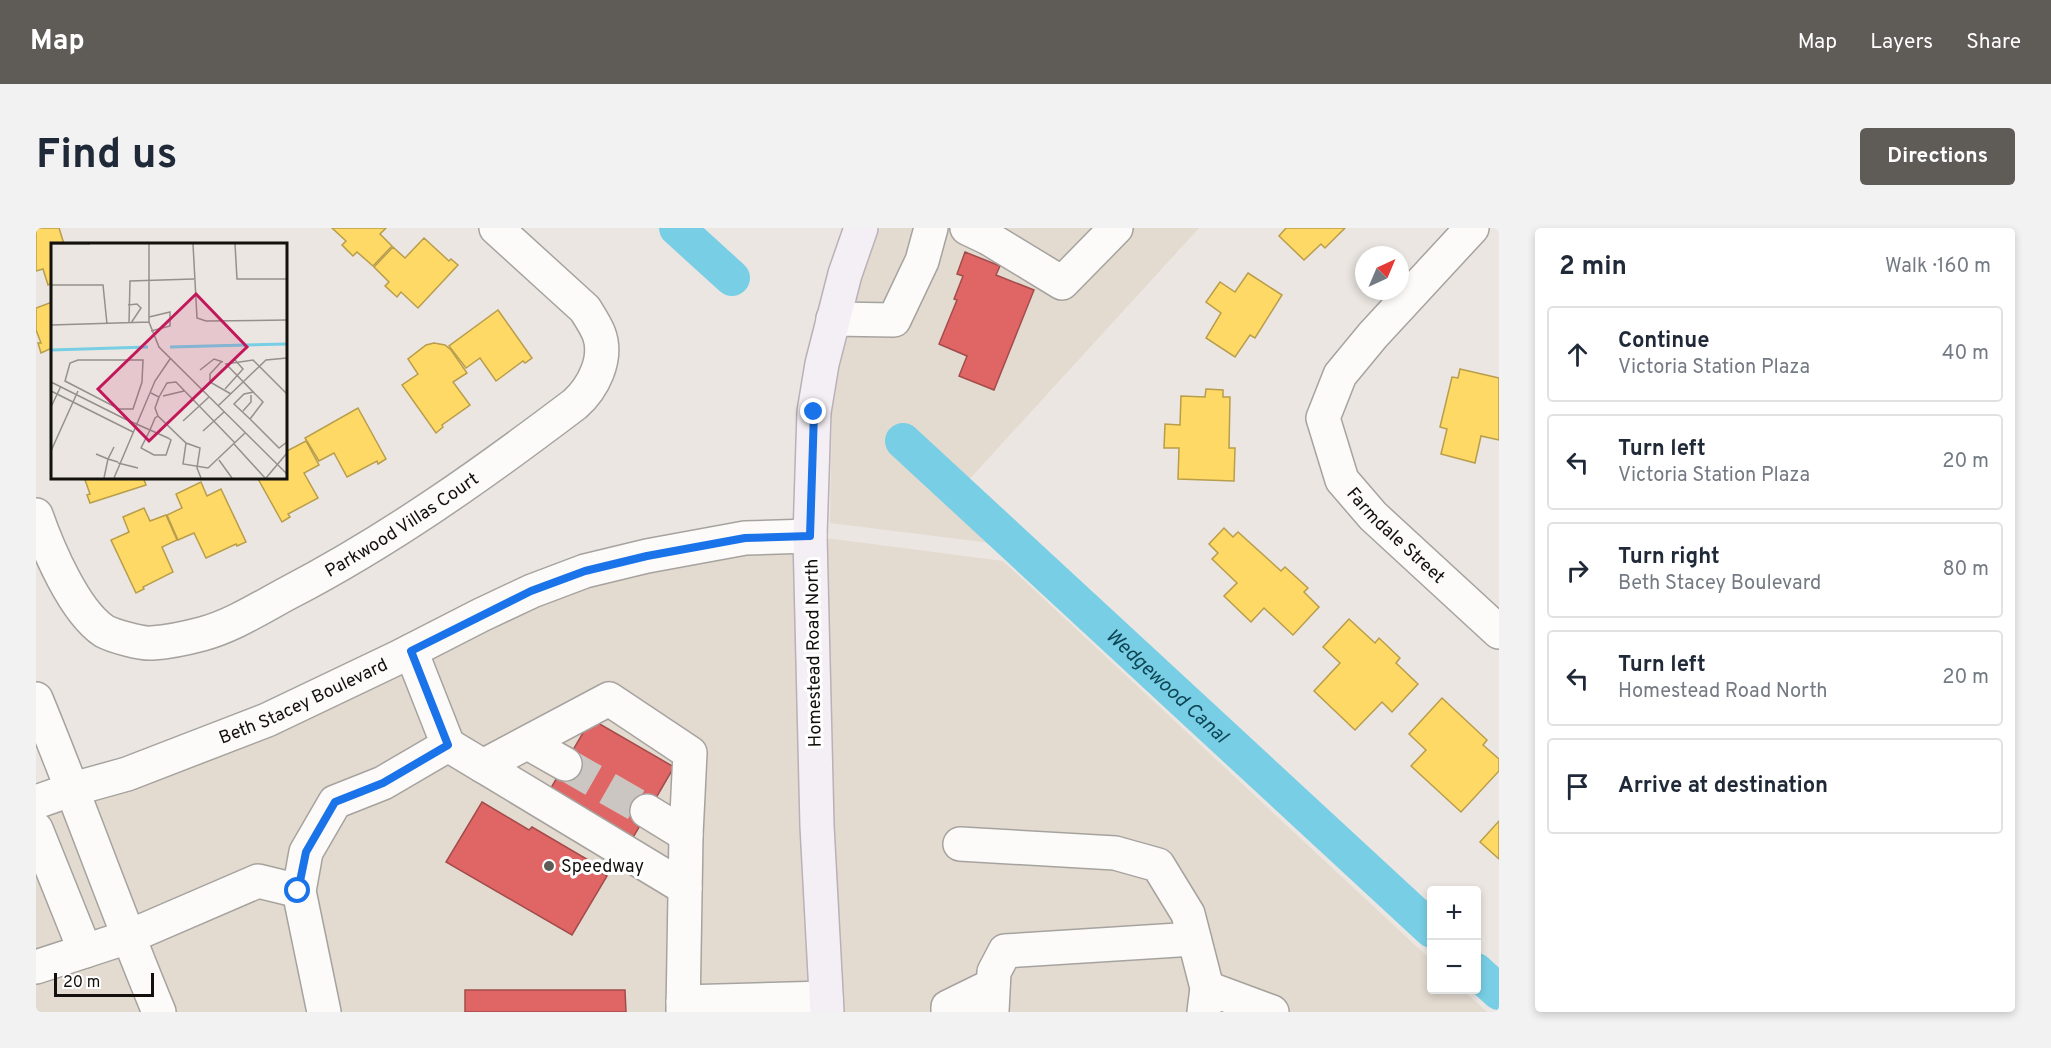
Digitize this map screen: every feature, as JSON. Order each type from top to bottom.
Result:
[{"type":"main road","name":"Homestead Road North","points":[[826,1005],[817,826],[810,536],[814,412],[822,363],[833,319],[861,228]]},
{"type":"street","name":"Parkwood Villas Court","points":[[39,532],[76,600],[88,617],[106,632],[151,644],[202,634],[238,619],[329,572],[427,510],[504,458],[586,394],[600,364],[602,344],[600,334],[585,309],[496,228]]},
{"type":"street","points":[[833,319],[894,320],[922,261],[932,228]]},
{"type":"street","points":[[967,228],[988,238],[1062,283],[1116,228]]},
{"type":"street","name":"Farmdale Street","points":[[1472,228],[1373,335],[1340,375],[1323,418],[1342,480],[1373,516],[1499,632]]},
{"type":"street","name":"Beth Stacey Boulevard","points":[[36,802],[127,774],[267,720],[531,591],[585,571],[647,556],[745,538],[810,536]]},
{"type":"street","points":[[411,651],[448,745],[686,888]]},
{"type":"street","points":[[36,699],[159,1012]]},
{"type":"street","points":[[483,766],[609,699],[690,753],[683,1007],[826,1005]]},
{"type":"street","points":[[528,742],[566,764]]},
{"type":"street","points":[[324,1012],[298,891],[306,852],[335,802],[383,783],[448,745]]},
{"type":"street","points":[[647,812],[686,835]]},
{"type":"street","points":[[36,829],[85,951]]},
{"type":"street","points":[[960,844],[1115,853],[1158,866],[1188,914],[1205,1000],[1272,1012]]},
{"type":"street","points":[[36,967],[128,937],[258,882],[298,891]]},
{"type":"street","points":[[948,1012],[948,1007],[992,998],[994,972],[1005,951],[1194,939]]},
{"type":"shaded area","points":[[880,228],[1199,228],[965,484],[1427,915],[1427,933],[1015,549],[1007,545],[830,523],[832,412],[840,366],[862,278]]},
{"type":"shaded area","points":[[810,536],[1003,561],[1427,956],[1427,994],[1467,994],[1487,1012],[36,1012],[36,802],[532,591]]},
{"type":"shaded area","points":[[1481,965],[1499,981],[1499,1000],[1481,983]]},
{"type":"building: Homes","points":[[36,228],[59,228],[64,243],[51,243],[51,284],[48,285],[43,269],[36,271]]},
{"type":"building: Homes","points":[[332,228],[386,228],[380,234],[392,246],[373,266],[357,252],[353,256],[342,245],[346,241]]},
{"type":"building: Homes","points":[[1286,228],[1345,228],[1325,248],[1321,244],[1304,260],[1279,236]]},
{"type":"building: Homes","points":[[424,238],[449,261],[451,259],[458,265],[418,308],[401,292],[397,297],[385,286],[389,282],[374,267],[393,247],[405,258]]},
{"type":"building: Homes","points":[[1248,273],[1282,295],[1255,338],[1250,335],[1235,357],[1206,338],[1221,313],[1206,302],[1220,282],[1235,292]]},
{"type":"building: Homes","points":[[51,302],[51,348],[41,353],[38,343],[41,343],[36,330],[36,308]]},
{"type":"building: Homes","points":[[498,310],[532,358],[525,363],[523,361],[496,381],[480,358],[466,368],[449,346]]},
{"type":"building: Homes","points":[[434,343],[445,345],[451,350],[467,373],[453,382],[470,405],[442,425],[443,427],[436,433],[402,385],[418,374],[408,359],[426,345]]},
{"type":"building: Homes","points":[[1460,369],[1499,378],[1499,440],[1481,436],[1475,463],[1441,454],[1447,429],[1440,427],[1452,377],[1458,378]]},
{"type":"building: Homes","points":[[1206,389],[1223,390],[1223,397],[1230,397],[1229,448],[1235,448],[1234,481],[1178,479],[1179,448],[1164,448],[1165,424],[1180,425],[1181,396],[1205,397]]},
{"type":"building: Homes","points":[[358,408],[386,459],[378,464],[377,461],[347,477],[334,453],[319,461],[305,438]]},
{"type":"building: Homes","points":[[306,441],[319,465],[304,473],[318,498],[288,514],[290,517],[282,522],[258,478],[286,478],[286,451]]},
{"type":"building: Homes","points":[[84,478],[143,478],[146,485],[90,503],[87,495],[90,494]]},
{"type":"building: Homes","points":[[201,482],[207,496],[221,489],[246,542],[237,546],[236,544],[206,558],[194,533],[178,540],[167,515],[182,508],[176,494]]},
{"type":"building: Homes","points":[[144,508],[150,521],[166,515],[177,540],[162,547],[173,572],[136,593],[111,540],[129,532],[123,517]]},
{"type":"building: Homes","points":[[1224,528],[1233,537],[1238,532],[1281,571],[1285,567],[1308,588],[1304,592],[1319,607],[1293,635],[1264,608],[1251,622],[1224,596],[1237,583],[1212,559],[1218,553],[1209,544]]},
{"type":"building: Homes","points":[[1349,619],[1375,643],[1379,638],[1400,658],[1396,663],[1418,684],[1392,712],[1382,702],[1355,730],[1314,691],[1340,663],[1323,647]]},
{"type":"building: Homes","points":[[1442,698],[1487,740],[1483,745],[1499,759],[1499,771],[1461,812],[1411,766],[1426,750],[1409,734]]},
{"type":"building: Homes","points":[[1499,821],[1499,859],[1480,842]]},
{"type":"building: Shops","points":[[965,252],[1000,266],[996,275],[1034,290],[994,390],[959,376],[967,356],[939,344],[957,300],[954,299],[963,276],[957,274]]},
{"type":"building: Shops","points":[[591,719],[674,767],[631,841],[548,793]]},
{"type":"building: Shops","points":[[482,802],[529,830],[532,827],[595,864],[595,869],[607,876],[572,935],[446,862]]},
{"type":"building: Shops","points":[[465,990],[625,990],[626,1012],[465,1012]]},
{"type":"waterway","name":"Wedgewood Canal","points":[[677,228],[732,278]]},
{"type":"waterway","name":"Wedgewood Canal","points":[[903,441],[1427,925]]},
{"type":"waterway","name":"Wedgewood Canal","points":[[1481,976],[1499,992]]},
{"type":"tunnel","points":[[565,764],[647,811]]},
{"type":"place","name":"Speedway","points":[[549,866]]},
{"type":"route","points":[[298,891],[306,852],[335,802],[383,783],[448,745],[411,651],[531,591],[585,571],[647,556],[745,538],[810,536],[814,412]]}]
